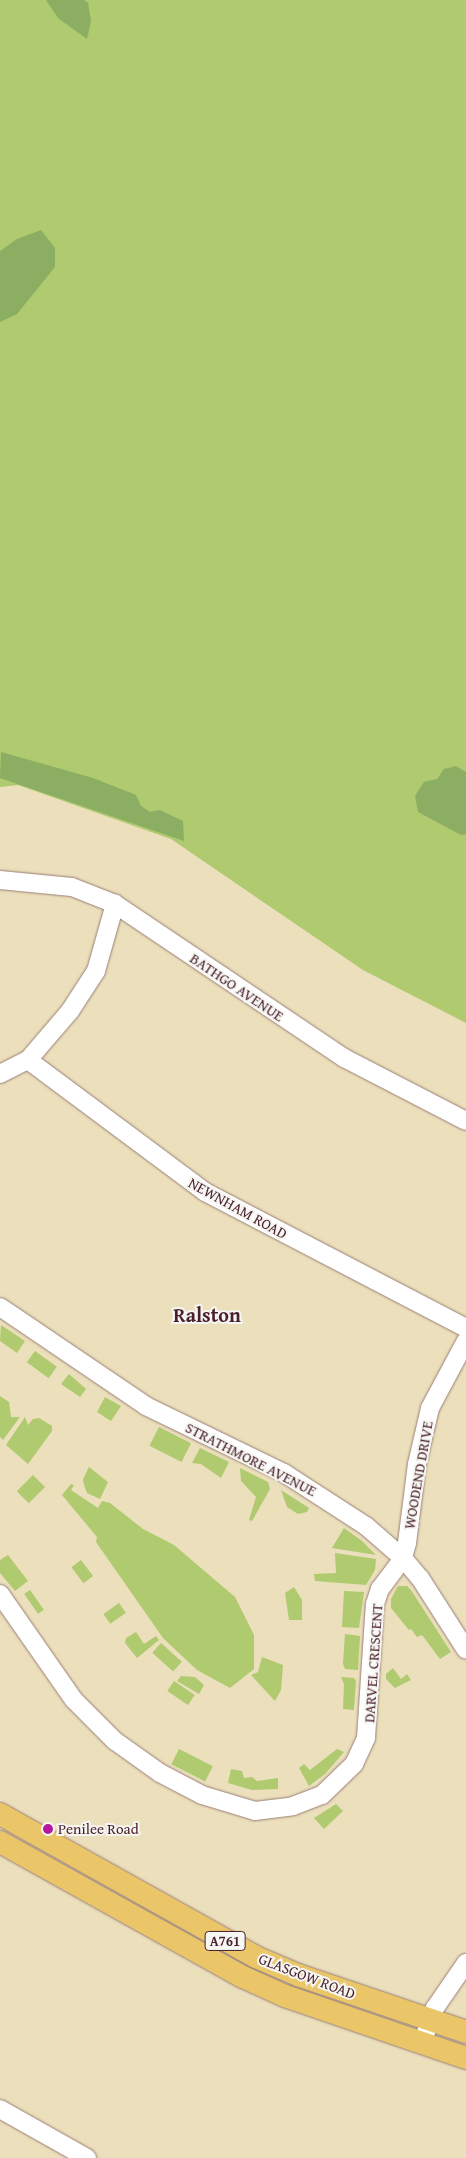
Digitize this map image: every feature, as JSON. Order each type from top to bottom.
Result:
[{"type":"main road","name":"GLASGOW ROAD","points":[[0,1814],[256,1957],[298,1975],[466,2032]]},
{"type":"main road","name":"GLASGOW ROAD","points":[[0,1842],[243,1977],[285,1996],[466,2058]]},
{"type":"street","name":"BATHGO AVENUE","points":[[0,880],[72,887],[115,904],[344,1058],[466,1121]]},
{"type":"street","points":[[0,1074],[28,1060],[50,1037],[96,971],[115,904]]},
{"type":"street","name":"NEWNHAM ROAD","points":[[28,1060],[205,1192],[466,1328]]},
{"type":"street","name":"STRATHMORE AVENUE","points":[[0,1307],[146,1406],[284,1473],[327,1499],[403,1558],[420,1578],[466,1650]]},
{"type":"street","name":"WOODEND DRIVE","points":[[403,1558],[424,1427],[430,1408],[466,1342]]},
{"type":"street","name":"DARVEL CRESCENT","points":[[0,1594],[74,1700],[122,1746],[160,1773],[202,1795],[229,1806],[274,1810],[322,1795],[340,1780],[358,1757],[369,1726],[375,1604],[380,1589],[403,1558]]},
{"type":"street","points":[[422,2043],[430,2020],[466,1963]]},
{"type":"street","points":[[0,2109],[87,2158]]},
{"type":"green space","points":[[0,0],[466,0],[466,1023],[363,970],[171,839],[18,785],[0,787]]},
{"type":"green space","points":[[46,0],[84,0],[88,3],[91,21],[87,39],[58,18]]},
{"type":"green space","points":[[41,230],[55,248],[55,267],[17,314],[0,322],[0,251],[17,239]]},
{"type":"green space","points":[[1,752],[93,778],[136,795],[141,806],[150,812],[160,810],[183,821],[184,841],[0,778]]},
{"type":"green space","points":[[456,766],[466,772],[466,834],[461,835],[418,812],[415,796],[424,782],[437,779],[444,769]]},
{"type":"green space","points":[[1,1325],[25,1341],[17,1353],[0,1341]]},
{"type":"green space","points":[[35,1351],[57,1367],[49,1378],[27,1362]]},
{"type":"green space","points":[[69,1374],[86,1389],[80,1397],[61,1384]]},
{"type":"green space","points":[[0,1396],[9,1402],[11,1417],[20,1417],[3,1440],[0,1437]]},
{"type":"green space","points":[[105,1397],[121,1406],[111,1421],[97,1412]]},
{"type":"green space","points":[[25,1417],[28,1425],[33,1419],[39,1418],[52,1426],[52,1431],[28,1464],[6,1445]]},
{"type":"green space","points":[[159,1427],[191,1443],[182,1462],[149,1446]]},
{"type":"green space","points":[[200,1448],[229,1462],[221,1478],[201,1464],[192,1463]]},
{"type":"green space","points":[[89,1467],[108,1482],[100,1499],[87,1493],[84,1485],[83,1479]]},
{"type":"green space","points":[[240,1468],[268,1482],[270,1489],[252,1521],[249,1520],[256,1497],[241,1481]]},
{"type":"green space","points":[[33,1475],[45,1487],[29,1503],[17,1491]]},
{"type":"green space","points":[[71,1484],[74,1485],[71,1490],[98,1508],[102,1501],[110,1503],[143,1529],[174,1545],[235,1597],[254,1635],[254,1669],[230,1688],[197,1670],[163,1638],[96,1542],[97,1537],[62,1495]]},
{"type":"green space","points":[[281,1490],[309,1508],[307,1512],[298,1514],[287,1507]]},
{"type":"green space","points":[[344,1528],[362,1541],[376,1555],[332,1548]]},
{"type":"green space","points":[[335,1553],[376,1559],[375,1570],[366,1585],[315,1581],[314,1574],[336,1573]]},
{"type":"green space","points":[[8,1555],[28,1581],[15,1591],[0,1573],[0,1560]]},
{"type":"green space","points":[[81,1560],[93,1576],[83,1583],[71,1567]]},
{"type":"green space","points":[[398,1586],[407,1586],[411,1590],[451,1652],[440,1659],[422,1635],[417,1637],[391,1608],[391,1599]]},
{"type":"green space","points":[[294,1587],[302,1600],[302,1620],[289,1620],[285,1593]]},
{"type":"green space","points":[[30,1590],[44,1610],[38,1614],[24,1594]]},
{"type":"green space","points":[[344,1591],[364,1592],[359,1628],[342,1627]]},
{"type":"green space","points":[[119,1603],[126,1613],[110,1624],[103,1614]]},
{"type":"green space","points":[[136,1632],[144,1644],[156,1636],[159,1640],[137,1658],[125,1643],[126,1638]]},
{"type":"green space","points":[[345,1634],[360,1636],[358,1670],[345,1669],[343,1664]]},
{"type":"green space","points":[[161,1643],[182,1662],[173,1671],[152,1653]]},
{"type":"green space","points":[[262,1657],[283,1665],[281,1690],[275,1701],[251,1675],[258,1672]]},
{"type":"green space","points":[[393,1668],[401,1679],[407,1674],[411,1680],[395,1688],[386,1679],[386,1674]]},
{"type":"green space","points":[[181,1676],[195,1677],[204,1685],[199,1694],[177,1681]]},
{"type":"green space","points":[[341,1677],[354,1678],[356,1681],[354,1710],[343,1709],[344,1684]]},
{"type":"green space","points":[[174,1681],[195,1695],[188,1705],[167,1691]]},
{"type":"green space","points":[[179,1749],[213,1766],[205,1781],[171,1764]]},
{"type":"green space","points":[[337,1749],[344,1752],[325,1774],[309,1786],[299,1768],[304,1764],[310,1770]]},
{"type":"green space","points":[[231,1769],[242,1771],[244,1778],[252,1777],[257,1781],[278,1778],[278,1789],[252,1790],[228,1783]]},
{"type":"green space","points":[[336,1804],[343,1811],[324,1829],[314,1818]]},
{"type":"place","name":"Penilee Road","points":[[48,1829]]},
{"type":"district","name":"Ralston","points":[[207,1314]]}]
